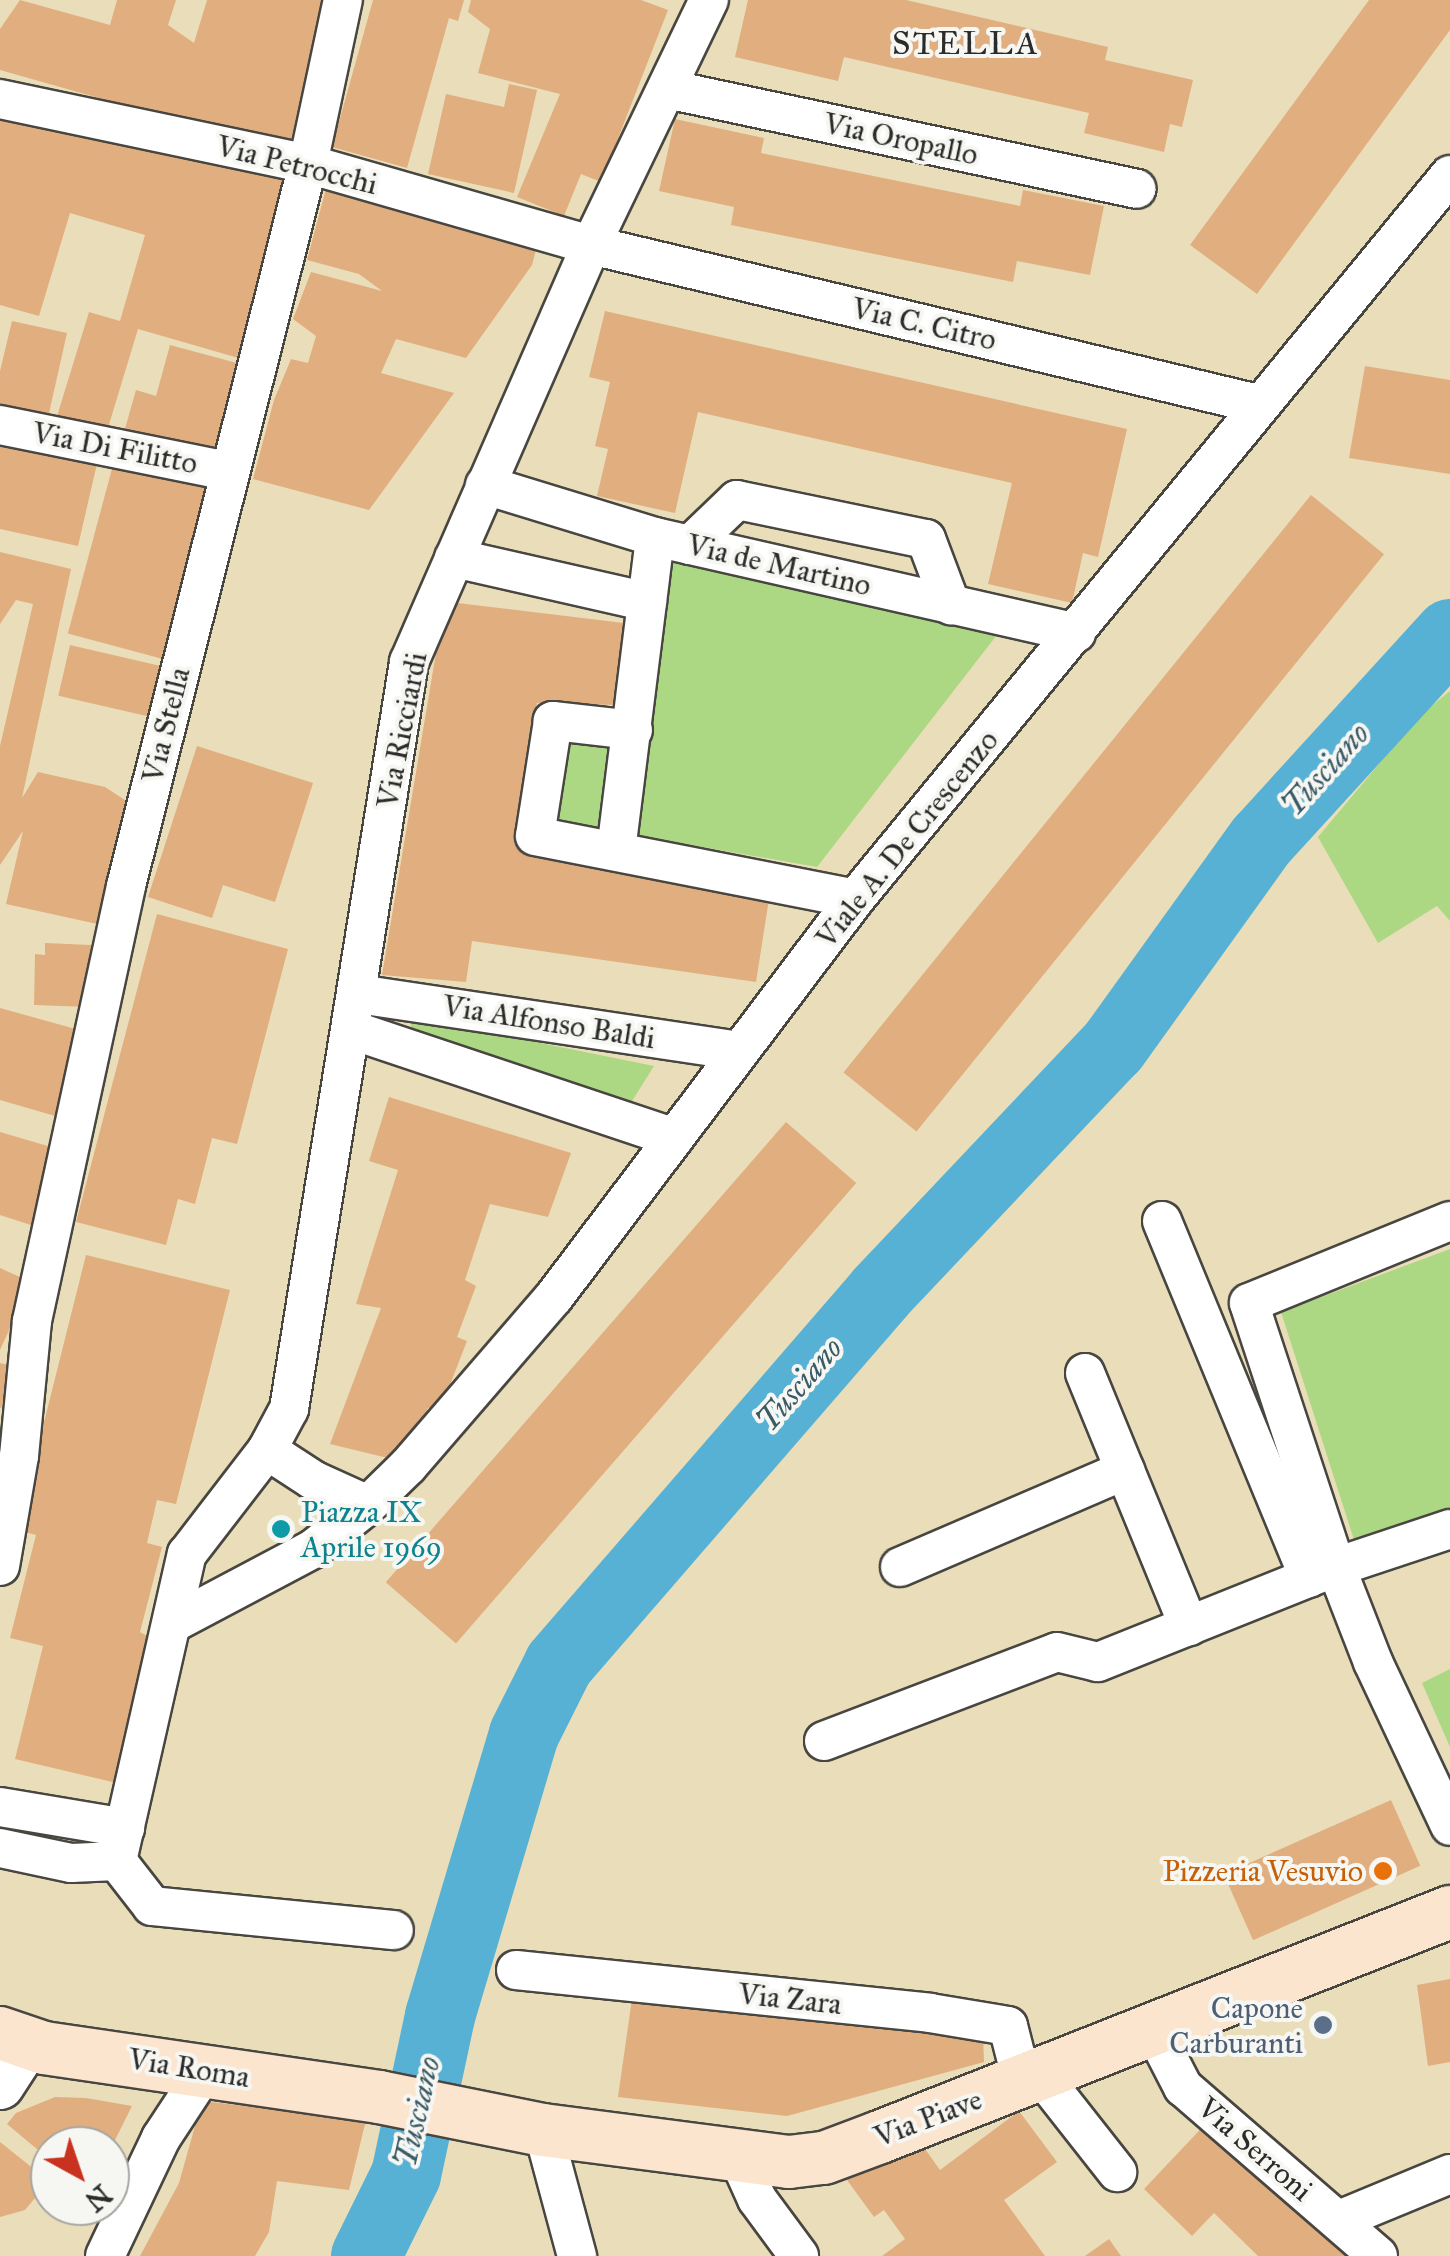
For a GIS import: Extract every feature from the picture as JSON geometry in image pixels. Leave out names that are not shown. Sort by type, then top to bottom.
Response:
[{"type":"main road","name":"Via Piave","points":[[380,2097],[524,2125],[738,2156],[789,2162],[824,2158],[1450,1912]]},
{"type":"main road","name":"Via Roma","points":[[9,2054],[204,2071],[380,2097]]},
{"type":"street","name":"Via Stella","points":[[0,1566],[10,1454],[32,1321],[126,886],[308,164],[343,0]]},
{"type":"street","name":"Via Ricciardi","points":[[121,1845],[175,1622],[187,1554],[267,1450],[289,1409],[409,662],[590,245],[708,0]]},
{"type":"street","name":"Via Oropallo","points":[[667,89],[1136,189]]},
{"type":"street","name":"Via Petrocchi","points":[[0,98],[308,164],[590,245]]},
{"type":"street","name":"Viale A. De Crescenzo","points":[[175,1622],[313,1548],[368,1505],[408,1466],[554,1297],[855,899],[1450,175]]},
{"type":"street","name":"Via C. Citro","points":[[590,245],[1258,404]]},
{"type":"street","name":"Via Di Filitto","points":[[0,426],[229,470]]},
{"type":"street","name":"Via de Martino","points":[[485,485],[673,541],[1076,633]]},
{"type":"street","points":[[616,851],[647,602],[673,541],[737,500],[926,539],[951,605]]},
{"type":"street","points":[[454,558],[647,602]]},
{"type":"street","points":[[633,730],[553,721],[536,836],[855,899]]},
{"type":"street","name":"Via Alfonso Baldi","points":[[355,1012],[740,1051]]},
{"type":"street","name":"Via Alfonso Baldi","points":[[355,1012],[674,1138]]},
{"type":"street","points":[[1162,1221],[1322,1572],[1373,1662],[1450,1826]]},
{"type":"street","points":[[1322,1572],[1249,1304],[1450,1222]]},
{"type":"street","points":[[1085,1374],[1189,1626]]},
{"type":"street","points":[[267,1450],[312,1480],[368,1505]]},
{"type":"street","points":[[900,1567],[1125,1470]]},
{"type":"street","points":[[824,1742],[1057,1652],[1098,1662],[1322,1572],[1450,1529]]},
{"type":"street","points":[[0,1807],[121,1845],[152,1906],[394,1930]]},
{"type":"street","points":[[0,1848],[71,1862],[121,1845]]},
{"type":"street","name":"Via Zara","points":[[516,1970],[930,2013],[1008,2026],[1031,2078]]},
{"type":"street","name":"Via Serroni","points":[[1152,2027],[1183,2086],[1378,2256]]},
{"type":"street","points":[[105,2256],[161,2138],[204,2071]]},
{"type":"street","points":[[1031,2078],[1117,2172]]},
{"type":"street","points":[[524,2125],[577,2256]]},
{"type":"street","points":[[738,2156],[757,2199],[799,2256]]},
{"type":"street","points":[[1339,2220],[1450,2174]]},
{"type":"green space","points":[[641,549],[1000,631],[817,867],[527,816],[544,709],[615,717]]},
{"type":"green space","points":[[1450,691],[1450,921],[1437,906],[1378,943],[1318,837],[1420,715]]},
{"type":"green space","points":[[412,1017],[654,1066],[627,1109],[410,1034]]},
{"type":"green space","points":[[1450,1249],[1450,1508],[1356,1546],[1281,1312]]},
{"type":"green space","points":[[1450,1669],[1450,1747],[1422,1683]]},
{"type":"building","points":[[20,0],[110,25],[117,0],[176,0],[168,25],[194,43],[207,0],[331,0],[314,34],[324,41],[290,152],[0,70],[0,29]]},
{"type":"building","points":[[373,0],[464,0],[458,21],[449,18],[407,168],[332,147]]},
{"type":"building","points":[[471,0],[641,0],[668,10],[601,182],[581,174],[564,216],[517,197],[560,94],[478,73],[490,29],[468,12]]},
{"type":"building","points":[[748,0],[906,0],[1108,47],[1105,60],[1193,80],[1182,127],[1170,124],[1164,152],[1084,133],[1089,113],[844,57],[838,81],[735,57]]},
{"type":"building","points":[[1369,0],[1450,0],[1450,30],[1257,294],[1190,245]]},
{"type":"building","points":[[509,84],[537,90],[514,193],[428,174],[446,94],[504,107]]},
{"type":"building","points":[[0,105],[293,171],[242,359],[138,329],[104,441],[54,426],[89,312],[120,321],[145,235],[70,213],[39,316],[0,305]]},
{"type":"building","points":[[675,119],[764,138],[761,153],[1020,206],[1023,190],[1104,206],[1090,275],[1017,261],[1013,282],[731,225],[734,207],[659,191]]},
{"type":"building","points":[[328,181],[539,238],[532,265],[466,358],[396,339],[381,373],[454,393],[369,510],[253,479],[274,400],[291,359],[308,363],[316,336],[293,319],[311,272],[382,291],[359,274],[307,260]]},
{"type":"building","points":[[605,311],[1127,429],[1098,557],[1083,553],[1072,603],[988,584],[1012,483],[698,412],[675,513],[597,496],[608,449],[595,446],[610,382],[589,377]]},
{"type":"building","points":[[12,321],[67,333],[45,431],[0,421],[0,371]]},
{"type":"building","points":[[170,345],[248,366],[221,463],[123,436],[136,390],[156,396]]},
{"type":"building","points":[[1365,366],[1450,380],[1450,474],[1349,458]]},
{"type":"building","points":[[0,434],[99,455],[78,546],[0,529]]},
{"type":"building","points":[[117,450],[222,478],[173,662],[68,634]]},
{"type":"building","points":[[1311,495],[1384,554],[916,1132],[843,1072]]},
{"type":"building","points":[[0,552],[71,569],[22,798],[38,772],[105,787],[137,808],[111,927],[6,904],[23,831],[0,865],[0,746],[33,604],[16,600],[0,624]]},
{"type":"building","points":[[449,602],[632,624],[618,705],[537,703],[518,848],[769,899],[756,982],[472,941],[466,982],[382,975],[441,623]]},
{"type":"building","points":[[70,645],[170,668],[159,719],[58,696]]},
{"type":"building","points":[[197,746],[313,783],[275,902],[223,885],[212,918],[148,897]]},
{"type":"building","points":[[157,914],[288,949],[237,1144],[212,1138],[195,1204],[178,1199],[166,1245],[76,1222]]},
{"type":"building","points":[[45,943],[91,945],[89,1007],[34,1005],[35,954],[45,955]]},
{"type":"building","points":[[0,1008],[90,1033],[62,1118],[0,1100]]},
{"type":"building","points":[[389,1097],[571,1153],[548,1217],[490,1204],[465,1280],[476,1286],[457,1337],[467,1341],[442,1405],[428,1408],[416,1434],[409,1432],[392,1459],[330,1444],[381,1308],[356,1304],[398,1170],[369,1161]]},
{"type":"building","points":[[786,1122],[856,1183],[456,1643],[386,1582]]},
{"type":"building","points":[[0,1132],[58,1149],[34,1226],[0,1215]]},
{"type":"building","points":[[86,1255],[230,1290],[176,1504],[157,1500],[147,1543],[162,1547],[140,1632],[156,1641],[121,1784],[15,1759],[43,1646],[10,1638],[36,1535],[17,1530]]},
{"type":"building","points":[[0,1268],[31,1282],[0,1350]]},
{"type":"building","points":[[0,1363],[13,1366],[1,1408],[0,1408]]},
{"type":"building","points":[[1391,1800],[1420,1866],[1253,1940],[1224,1874]]},
{"type":"building","points":[[1450,1979],[1450,2062],[1428,2066],[1417,1985]]},
{"type":"building","points":[[632,1999],[983,2036],[984,2062],[787,2116],[618,2097]]},
{"type":"building","points":[[55,2097],[132,2106],[122,2126],[30,2126],[30,2143],[7,2124],[16,2113]]},
{"type":"building","points":[[202,2101],[366,2120],[349,2190],[277,2181],[269,2232],[255,2256],[140,2256],[179,2183]]},
{"type":"building","points":[[1019,2111],[1057,2162],[1004,2200],[1045,2256],[882,2256],[905,2239],[884,2210],[874,2217],[847,2180],[887,2152],[893,2161],[920,2142],[940,2170]]},
{"type":"building","points":[[1212,2117],[1353,2250],[1348,2256],[1258,2256],[1214,2213],[1192,2236],[1144,2189]]},
{"type":"building","points":[[0,2142],[30,2166],[30,2204],[25,2210],[0,2217]]},
{"type":"building","points":[[1109,2239],[1121,2256],[1085,2256]]},
{"type":"waterway","name":"Tusciano","points":[[366,2256],[406,2175],[440,2016],[524,1734],[559,1664],[880,1293],[1113,1047],[1262,840],[1450,634]]},
{"type":"place","name":"Piazza IX Aprile 1969","points":[[281,1529]]},
{"type":"place","name":"Pizzeria Vesuvio","points":[[1383,1871]]},
{"type":"place","name":"Capone Carburanti","points":[[1323,2025]]},
{"type":"district","name":"STELLA","points":[[966,44]]}]
